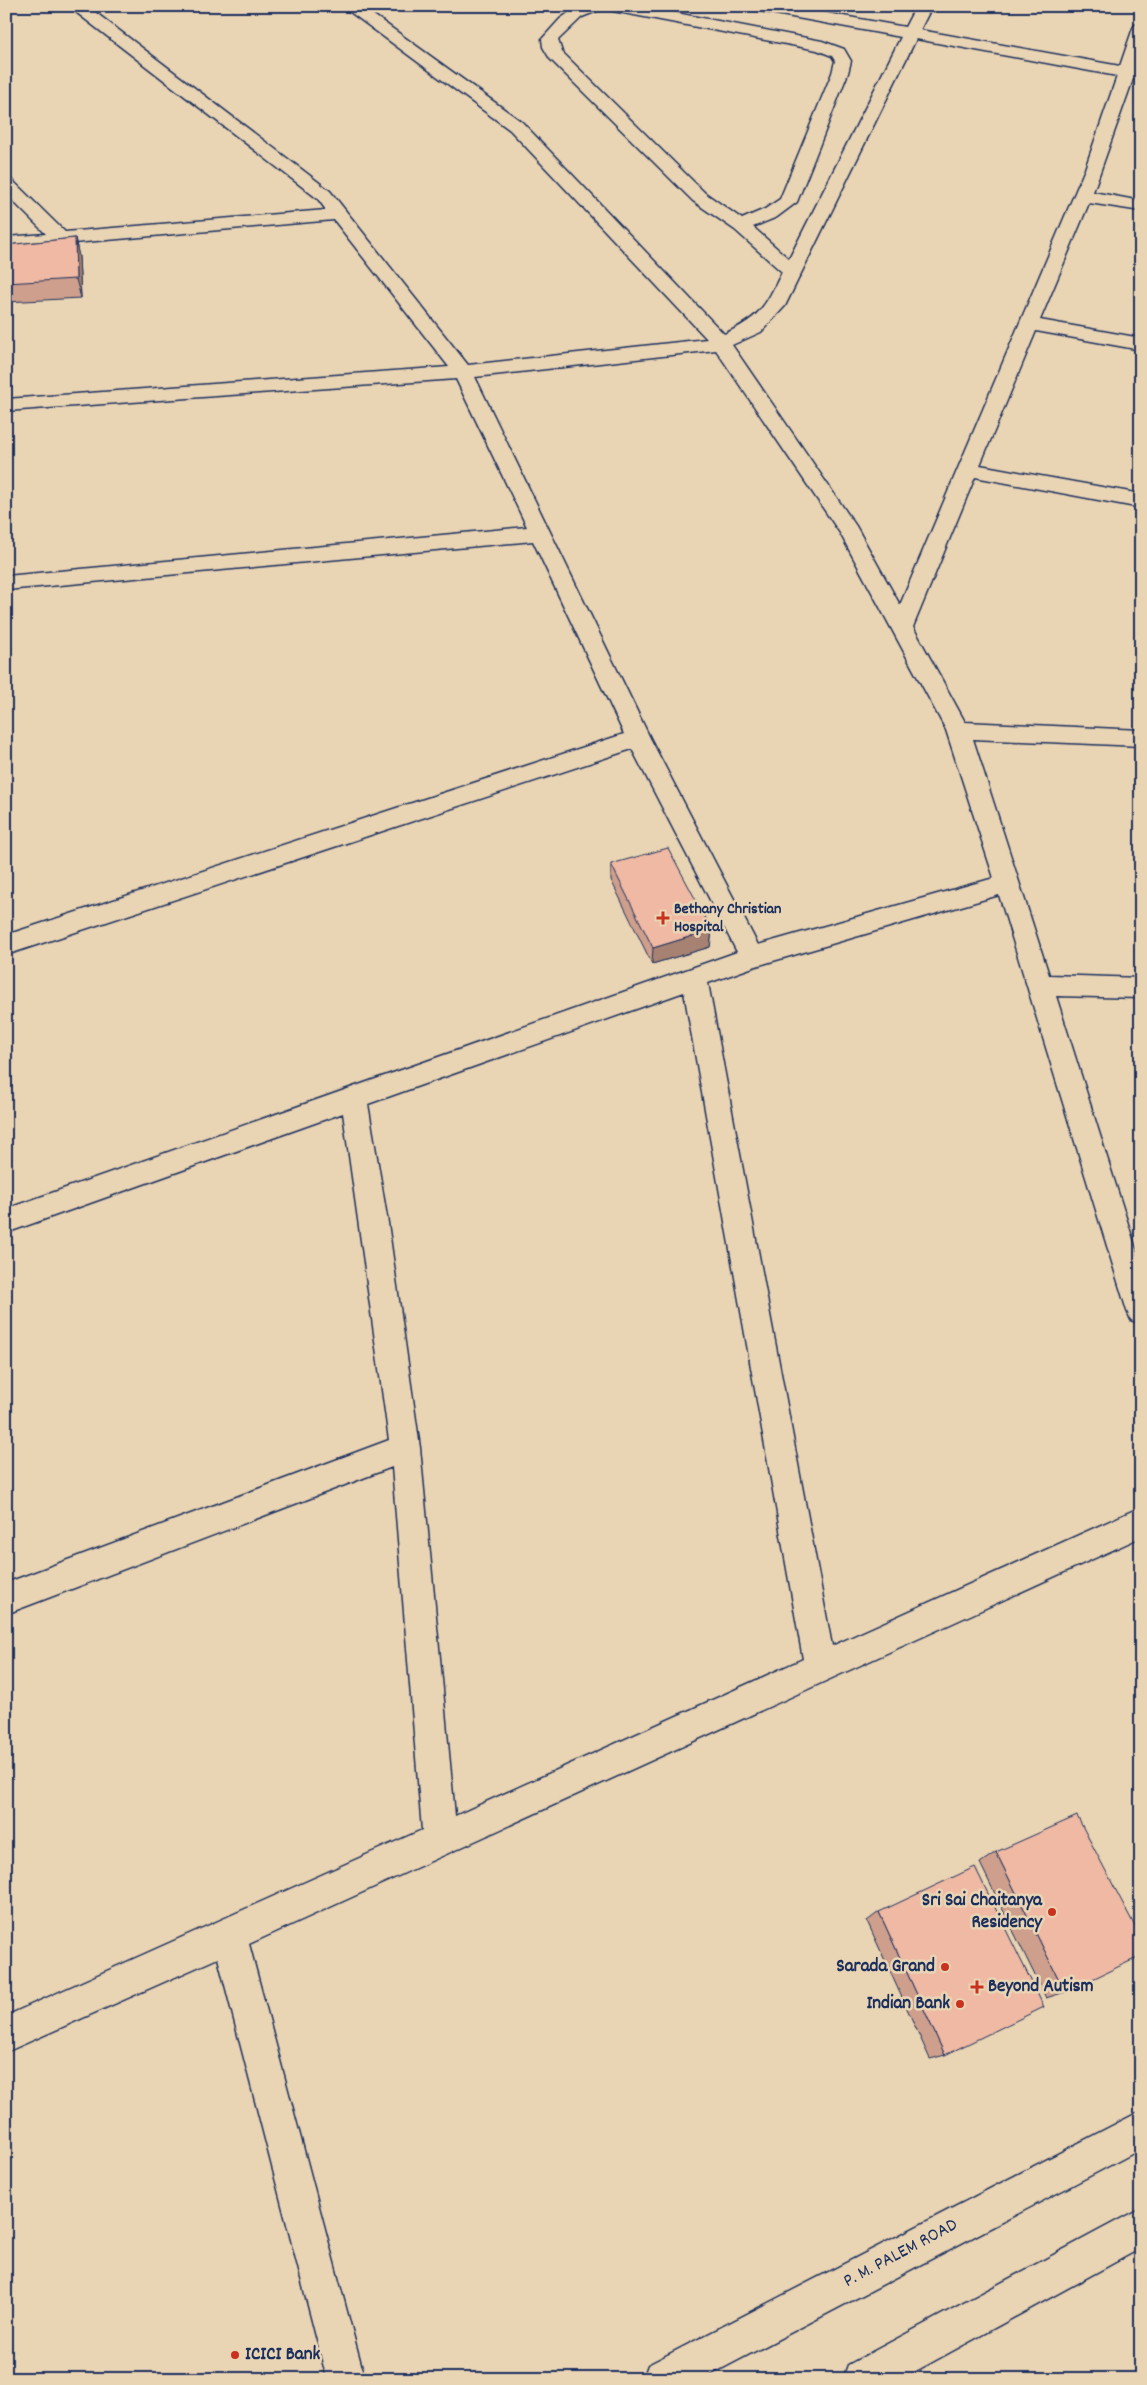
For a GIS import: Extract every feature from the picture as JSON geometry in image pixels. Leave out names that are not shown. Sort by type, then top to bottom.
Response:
[{"type":"street","points":[[76,6],[324,195],[463,372],[638,738],[752,957]]},
{"type":"street","points":[[350,6],[516,126],[721,343],[849,531],[958,730],[1040,985],[1130,1242],[1141,1311]]},
{"type":"street","points":[[596,6],[587,7],[577,13],[550,39],[551,48],[556,55],[699,197],[741,226],[792,271]]},
{"type":"street","points":[[613,6],[822,46],[838,53],[843,61],[840,73],[788,202],[771,213],[741,226]]},
{"type":"street","points":[[758,6],[1133,73]]},
{"type":"street","points":[[6,405],[463,372],[721,343],[754,328],[775,306],[908,34],[924,6]]},
{"type":"street","points":[[902,627],[1133,73],[1141,28]]},
{"type":"street","points":[[6,184],[60,238]]},
{"type":"street","points":[[1082,196],[1141,206]]},
{"type":"street","points":[[6,243],[338,214]]},
{"type":"street","points":[[1029,324],[1141,344]]},
{"type":"street","points":[[968,469],[1141,502]]},
{"type":"street","points":[[6,583],[540,532]]},
{"type":"street","points":[[958,730],[1141,738]]},
{"type":"street","points":[[6,945],[638,738]]},
{"type":"street","points":[[6,1221],[752,957],[1008,883]]},
{"type":"street","points":[[694,977],[820,1667]]},
{"type":"street","points":[[1040,985],[1141,988]]},
{"type":"street","points":[[354,1098],[374,1223],[405,1448],[440,1839]]},
{"type":"street","points":[[6,1598],[405,1448]]},
{"type":"street","points":[[6,2034],[1141,1522]]},
{"type":"street","points":[[229,1935],[346,2379]]},
{"type":"street","name":"P. M. PALEM ROAD","points":[[662,2379],[1141,2129]]},
{"type":"street","points":[[862,2379],[1141,2227]]},
{"type":"building","points":[[75,238],[76,279],[6,283],[6,245]]},
{"type":"building","points":[[668,848],[712,930],[653,948],[611,864]]},
{"type":"building","name":"Sri Sai Chaitanya Residency","points":[[1077,1816],[1141,1938],[1141,1956],[1065,1992],[996,1852]]},
{"type":"building","name":"Sarada Grand","points":[[975,1867],[1044,2007],[945,2055],[879,1912]]},
{"type":"place","name":"Bethany Christian Hospital","points":[[663,918]]},
{"type":"place","name":"Sri Sai Chaitanya Residency","points":[[1052,1912]]},
{"type":"place","name":"Sarada Grand","points":[[945,1967]]},
{"type":"place","name":"Beyond Autism","points":[[977,1987]]},
{"type":"place","name":"Indian Bank","points":[[960,2004]]},
{"type":"place","name":"ICICI Bank","points":[[235,2355]]}]
